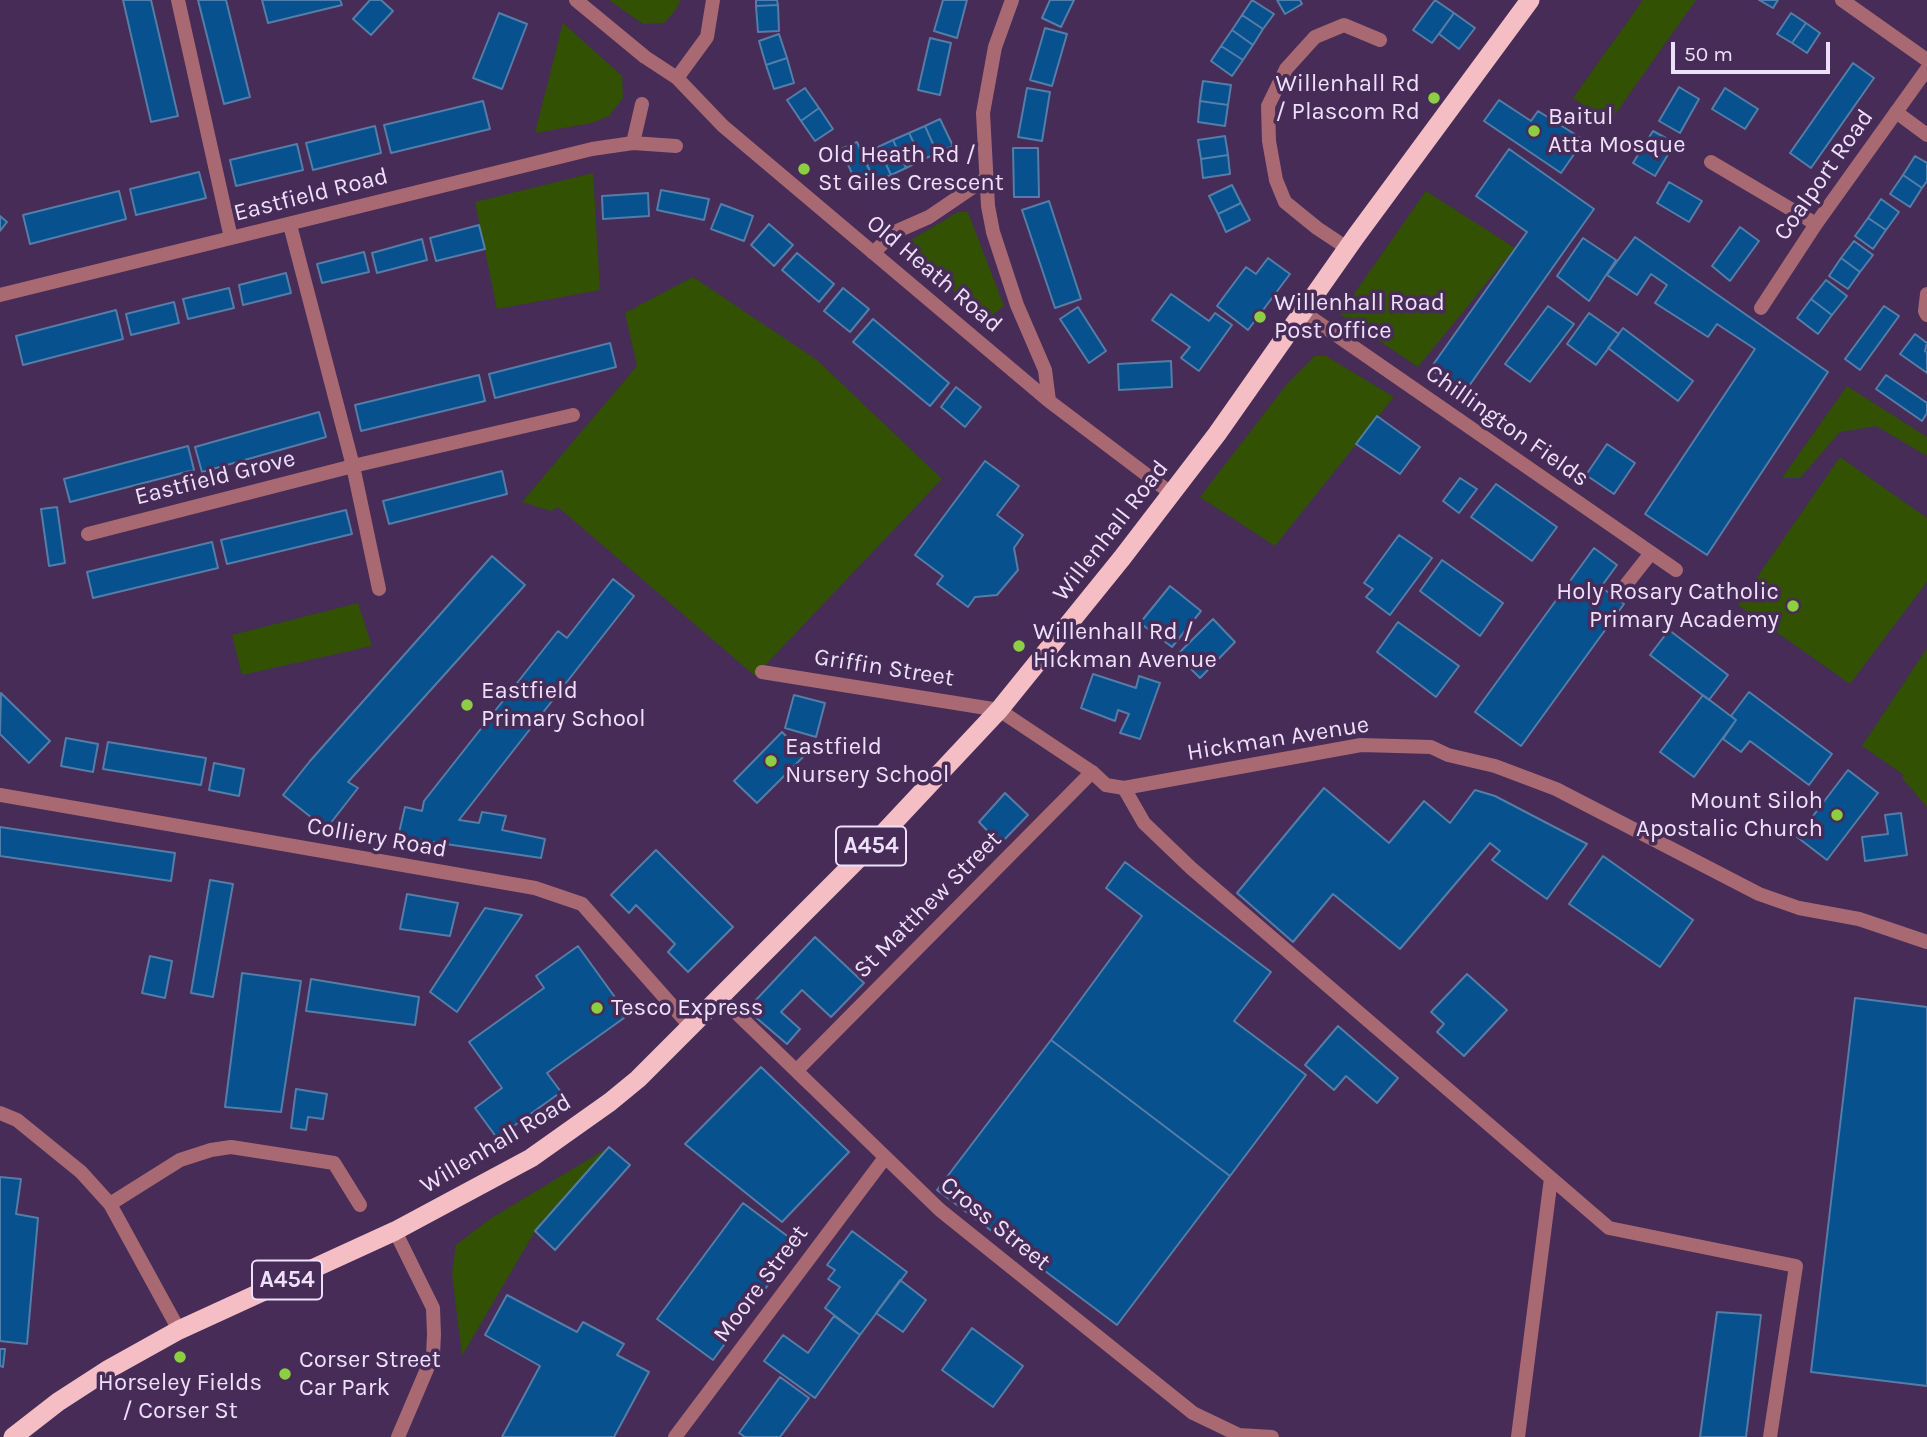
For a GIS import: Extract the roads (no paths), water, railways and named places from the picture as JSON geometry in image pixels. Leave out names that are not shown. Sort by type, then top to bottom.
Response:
[{"type":"highway","name":"Willenhall Road","points":[[395,1231],[520,1164],[562,1137],[638,1079],[878,839],[999,710],[1172,494],[1347,248],[1530,0]]},
{"type":"highway","name":"A454","points":[[22,1434],[58,1402],[109,1368],[179,1330],[395,1231]]},
{"type":"street","points":[[178,0],[231,238]]},
{"type":"street","name":"Old Heath Road","points":[[576,0],[645,57],[677,78],[723,126],[1049,401],[1172,494]]},
{"type":"street","points":[[677,78],[707,37],[713,0]]},
{"type":"street","points":[[1012,0],[1004,17],[988,78],[984,113],[985,179],[993,232],[1017,305],[1045,370],[1049,401]]},
{"type":"street","points":[[1842,0],[1927,60]]},
{"type":"street","points":[[1347,248],[1285,202],[1276,180],[1269,141],[1268,106],[1286,69],[1315,37],[1344,25],[1380,40]]},
{"type":"street","name":"Coalport Road","points":[[1761,308],[1816,224],[1927,69]]},
{"type":"street","points":[[633,143],[642,104]]},
{"type":"street","points":[[1896,111],[1927,135]]},
{"type":"street","name":"Eastfield Road","points":[[0,295],[592,149],[633,143],[676,146]]},
{"type":"street","points":[[1711,162],[1816,224]]},
{"type":"street","points":[[873,253],[895,232],[929,217],[985,179]]},
{"type":"street","points":[[290,225],[353,466],[379,589]]},
{"type":"street","points":[[1927,294],[1927,315]]},
{"type":"street","name":"Chillington Fields","points":[[1303,312],[1676,570]]},
{"type":"street","name":"Eastfield Grove","points":[[88,534],[353,466],[573,415]]},
{"type":"street","points":[[1626,586],[1651,553]]},
{"type":"street","name":"Griffin Street","points":[[762,672],[999,710]]},
{"type":"street","points":[[999,710],[1106,785],[1124,788],[1144,823],[1191,868],[1609,1228],[1796,1266],[1770,1437]]},
{"type":"street","name":"Hickman Avenue","points":[[1124,788],[1361,745],[1431,747],[1448,755],[1494,766],[1556,789],[1759,894],[1799,908],[1859,919],[1927,942]]},
{"type":"street","name":"St Matthew Street","points":[[797,1070],[1091,772]]},
{"type":"street","name":"Colliery Road","points":[[0,795],[535,888],[582,904],[691,1027]]},
{"type":"street","name":"Cross Street","points":[[721,998],[797,1070],[884,1159],[940,1210],[1194,1413],[1240,1435],[1272,1437]]},
{"type":"street","points":[[0,1113],[17,1120],[81,1172],[110,1204],[179,1330]]},
{"type":"street","points":[[110,1204],[180,1160],[231,1147],[334,1163],[360,1205]]},
{"type":"street","name":"Moore Street","points":[[675,1437],[884,1159]]},
{"type":"street","points":[[1518,1437],[1551,1178]]},
{"type":"street","points":[[395,1231],[433,1308],[435,1334],[433,1355],[398,1437]]},
{"type":"place","name":"Willenhall Rd / Plascom Rd","points":[[1434,98]]},
{"type":"place","name":"Baitul Atta Mosque","points":[[1534,131]]},
{"type":"place","name":"Old Heath Rd / St Giles Crescent","points":[[804,169]]},
{"type":"place","name":"Willenhall Road Post Office","points":[[1260,317]]},
{"type":"place","name":"Holy Rosary Catholic Primary Academy","points":[[1793,606]]},
{"type":"place","name":"Willenhall Rd / Hickman Avenue","points":[[1019,646]]},
{"type":"place","name":"Eastfield Primary School","points":[[467,705]]},
{"type":"place","name":"Eastfield Nursery School","points":[[771,761]]},
{"type":"place","name":"Mount Siloh Apostalic Church","points":[[1837,815]]},
{"type":"place","name":"Tesco Express","points":[[597,1008]]},
{"type":"place","name":"Horseley Fields / Corser St","points":[[180,1357]]},
{"type":"place","name":"Corser Street Car Park","points":[[285,1374]]}]
